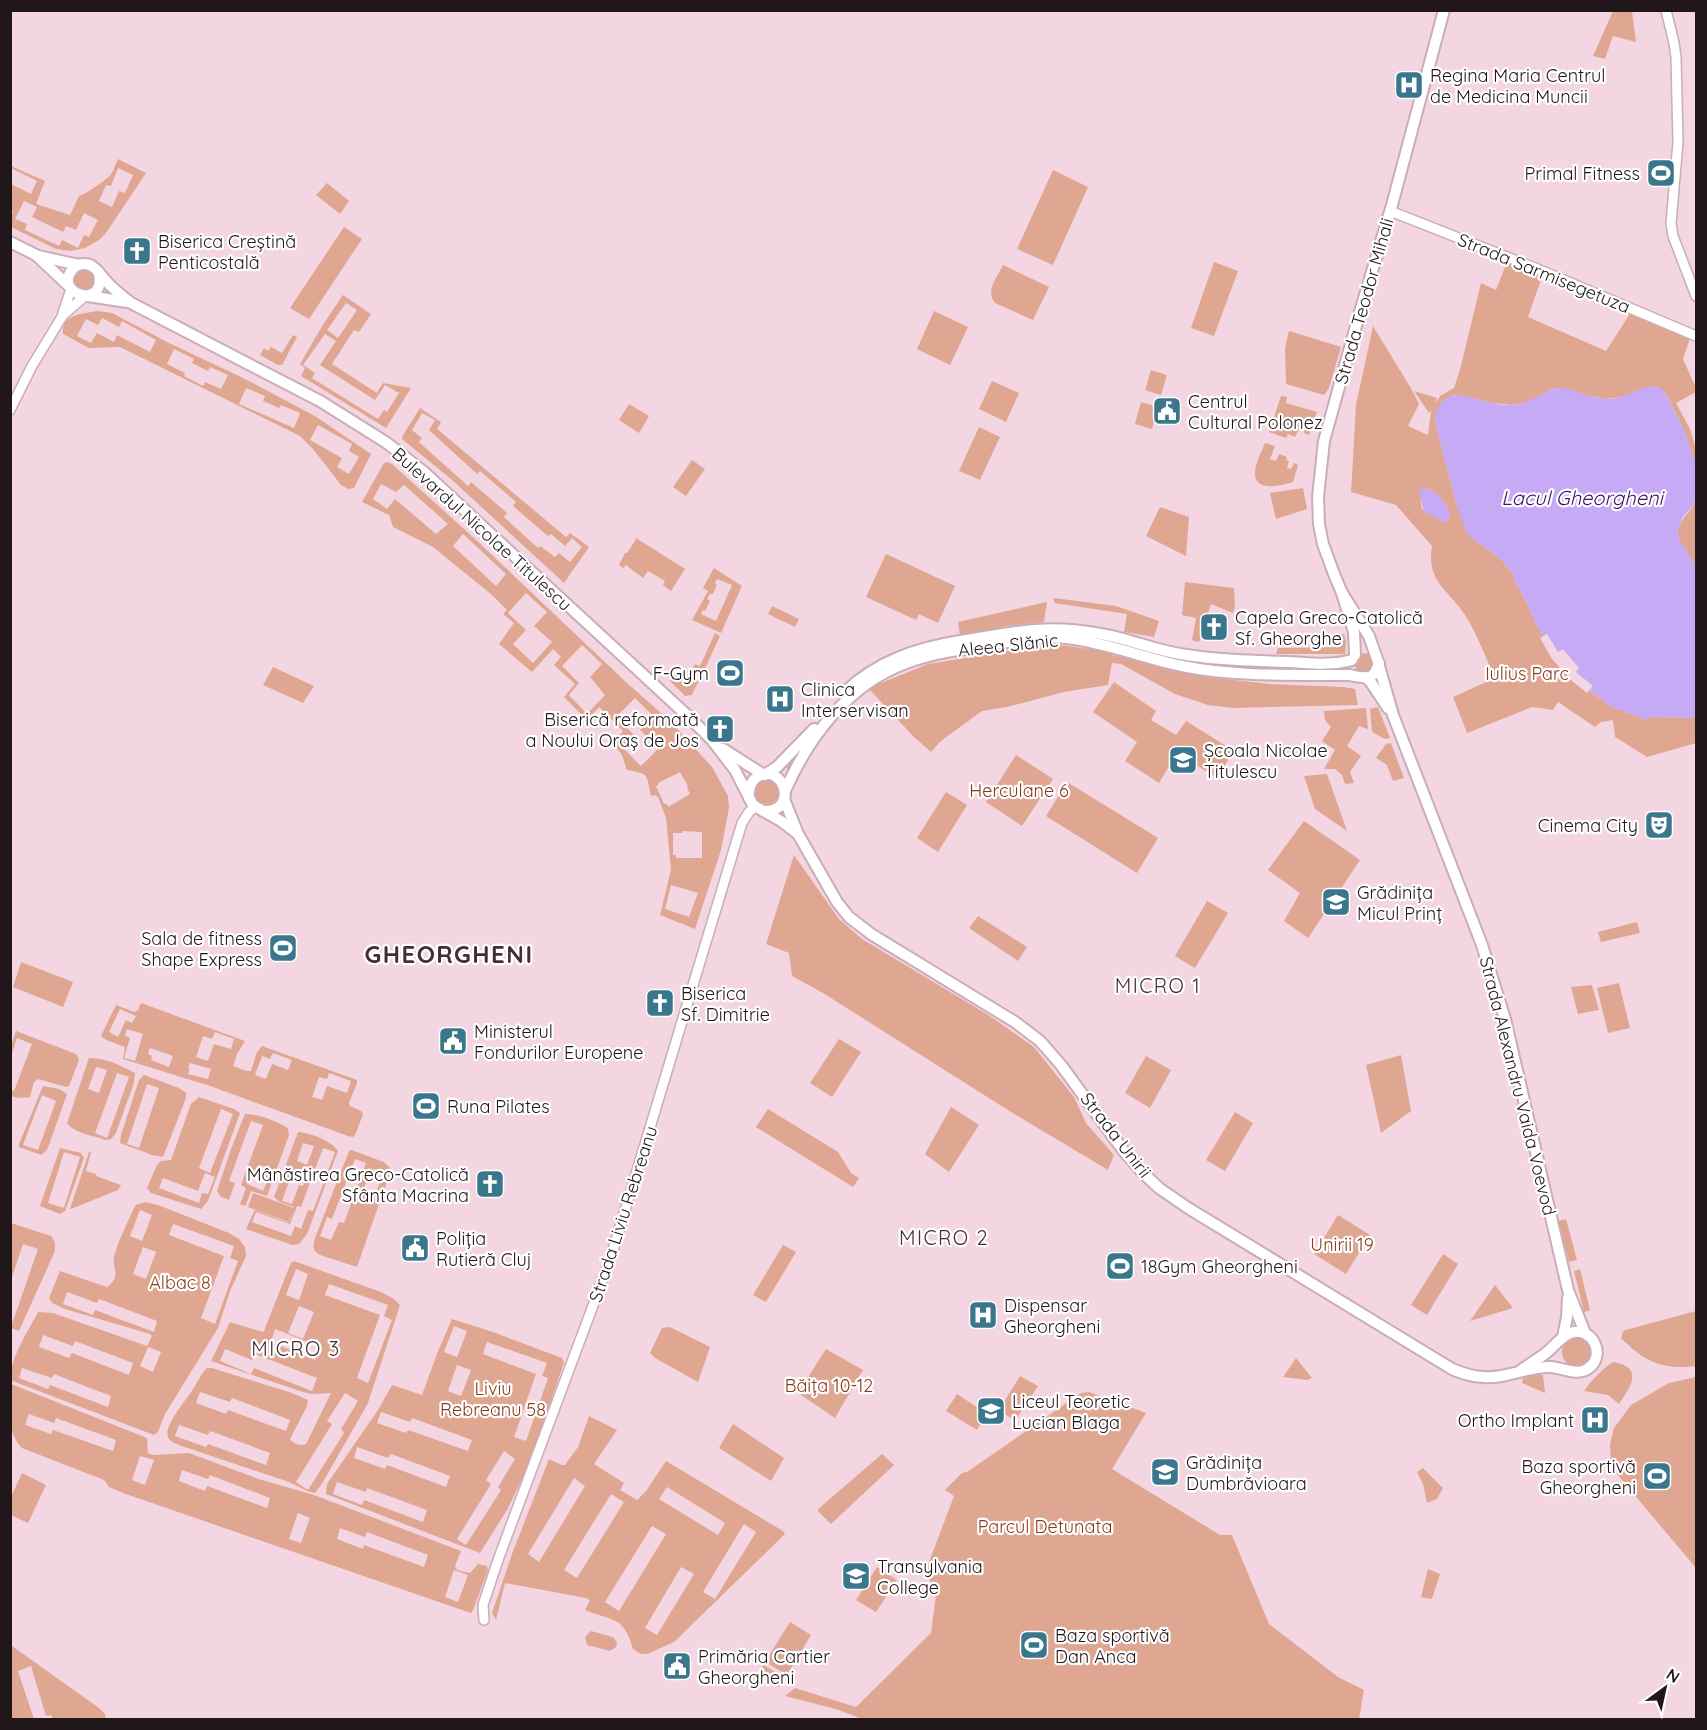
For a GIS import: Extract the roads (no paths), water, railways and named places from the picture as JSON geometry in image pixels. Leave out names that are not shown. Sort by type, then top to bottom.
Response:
[{"type":"main road","name":"Strada Teodor Mihali","points":[[1354,658],[1354,632],[1323,544],[1319,524],[1318,497],[1324,441],[1390,211],[1444,10]]},
{"type":"main road","points":[[10,242],[36,255],[79,265],[90,265],[99,273],[98,289],[86,296],[77,294],[36,255]]},
{"type":"main road","points":[[70,288],[69,273],[79,265]]},
{"type":"main road","name":"Bulevardul Nicolae Titulescu","points":[[99,273],[131,303],[320,401],[374,434],[406,457],[712,740],[742,762],[765,774]]},
{"type":"main road","name":"Bulevardul Nicolae Titulescu","points":[[86,296],[131,303]]},
{"type":"main road","name":"Strada Teodor Mihali","points":[[1342,593],[1365,630],[1377,659]]},
{"type":"main road","name":"Aleea Slănic","points":[[765,774],[800,745],[844,693],[861,678],[892,659],[951,642],[1051,628],[1095,632],[1156,649],[1196,657],[1303,663],[1336,663],[1354,658]]},
{"type":"main road","name":"Aleea Slănic","points":[[785,795],[797,766],[810,744],[835,712],[860,688],[896,667],[949,651],[1019,640],[1068,638],[1200,669],[1278,675],[1363,677]]},
{"type":"main road","points":[[1365,651],[1377,659],[1375,673],[1363,677],[1353,670],[1354,658],[1365,651]]},
{"type":"main road","name":"Strada Alexandru Vaida Voevod","points":[[1377,659],[1393,715],[1476,928],[1499,998],[1569,1292],[1585,1333]]},
{"type":"main road","name":"Strada Alexandru Vaida Voevod","points":[[1363,677],[1371,681],[1393,715]]},
{"type":"main road","name":"Bulevardul Nicolae Titulescu","points":[[712,740],[735,770],[756,805]]},
{"type":"main road","points":[[765,774],[779,778],[785,795],[781,805],[775,810],[756,805],[748,791],[752,781],[765,774]]},
{"type":"main road","name":"Strada Unirii","points":[[785,795],[798,834],[837,902],[849,917],[871,934],[1010,1019],[1040,1041],[1075,1083],[1129,1158],[1141,1172],[1169,1195],[1452,1369],[1481,1377],[1501,1376],[1544,1367],[1576,1372],[1585,1371],[1596,1360],[1596,1344],[1585,1333],[1572,1332],[1520,1371]]},
{"type":"main road","name":"Strada Unirii","points":[[756,805],[798,834]]},
{"type":"main road","name":"Strada Alexandru Vaida Voevod","points":[[1562,1339],[1569,1292]]},
{"type":"main road","points":[[1562,1339],[1557,1348],[1557,1356],[1565,1369]]},
{"type":"street","points":[[1666,10],[1676,57],[1678,132],[1678,158],[1671,223],[1679,252],[1696,296]]},
{"type":"street","name":"Strada Sarmisegetuza","points":[[1390,211],[1542,271],[1696,336]]},
{"type":"street","points":[[10,410],[32,366],[63,315],[70,288]]},
{"type":"street","points":[[63,315],[86,296]]},
{"type":"street","name":"Strada Liviu Rebreanu","points":[[484,1620],[483,1605],[498,1560],[610,1260],[742,823],[756,805]]},
{"type":"water","name":"Lacul Gheorgheni","points":[[1650,386],[1659,387],[1664,391],[1683,428],[1695,461],[1695,500],[1693,506],[1682,518],[1677,533],[1696,566],[1696,718],[1652,717],[1644,719],[1610,706],[1574,679],[1538,628],[1514,576],[1501,559],[1466,532],[1435,422],[1441,403],[1455,395],[1509,405],[1524,402],[1561,388],[1594,397],[1612,399]]},
{"type":"water","points":[[1422,488],[1432,491],[1444,501],[1450,516],[1447,521],[1444,522],[1424,512],[1419,491]]},
{"type":"place","name":"Regina Maria Centrul de Medicina Muncii","points":[[1409,85]]},
{"type":"place","name":"Primal Fitness","points":[[1661,173]]},
{"type":"place","name":"Biserica Creștină Penticostală","points":[[137,251]]},
{"type":"place","name":"Centrul Cultural Polonez","points":[[1167,411]]},
{"type":"place","name":"Capela Greco-Catolică Sf. Gheorghe","points":[[1214,627]]},
{"type":"place","name":"F-Gym","points":[[730,673]]},
{"type":"place","name":"Clinica Interservisan","points":[[780,699]]},
{"type":"place","name":"Biserică reformată a Noului Oraș de Jos","points":[[720,729]]},
{"type":"place","name":"Școala Nicolae Titulescu","points":[[1183,760]]},
{"type":"place","name":"Cinema City","points":[[1659,825]]},
{"type":"place","name":"Grădinița Micul Prinț","points":[[1336,902]]},
{"type":"place","name":"Sala de fitness Shape Express","points":[[283,948]]},
{"type":"place","name":"Biserica Sf. Dimitrie","points":[[660,1003]]},
{"type":"place","name":"Ministerul Fondurilor Europene","points":[[453,1041]]},
{"type":"place","name":"Runa Pilates","points":[[426,1106]]},
{"type":"place","name":"Mânăstirea Greco-Catolică Sfânta Macrina","points":[[490,1184]]},
{"type":"place","name":"Poliția Rutieră Cluj","points":[[415,1248]]},
{"type":"place","name":"18Gym Gheorgheni","points":[[1120,1266]]},
{"type":"place","name":"Dispensar Gheorgheni","points":[[983,1315]]},
{"type":"place","name":"Liceul Teoretic Lucian Blaga","points":[[991,1411]]},
{"type":"place","name":"Ortho Implant","points":[[1595,1420]]},
{"type":"place","name":"Grădinița Dumbrăvioara","points":[[1165,1472]]},
{"type":"place","name":"Baza sportivă Gheorgheni","points":[[1657,1476]]},
{"type":"place","name":"Transylvania College","points":[[856,1576]]},
{"type":"place","name":"Baza sportivă Dan Anca","points":[[1034,1645]]},
{"type":"place","name":"Primăria Cartier Gheorgheni","points":[[677,1666]]},
{"type":"district","name":"GHEORGHENI","points":[[449,954]]},
{"type":"district","name":"MICRO 1","points":[[1158,985]]},
{"type":"district","name":"MICRO 2","points":[[944,1237]]},
{"type":"district","name":"MICRO 3","points":[[296,1348]]},
{"type":"park label","name":"Iulius Parc","points":[[1527,673]]},
{"type":"park label","name":"Herculane 6","points":[[1019,790]]},
{"type":"park label","name":"Unirii 19","points":[[1342,1244]]},
{"type":"park label","name":"Albac 8","points":[[180,1282]]},
{"type":"park label","name":"Băița 10-12","points":[[829,1385]]},
{"type":"park label","name":"Liviu Rebreanu 58","points":[[493,1398]]},
{"type":"park label","name":"Parcul Detunata","points":[[1045,1526]]}]
